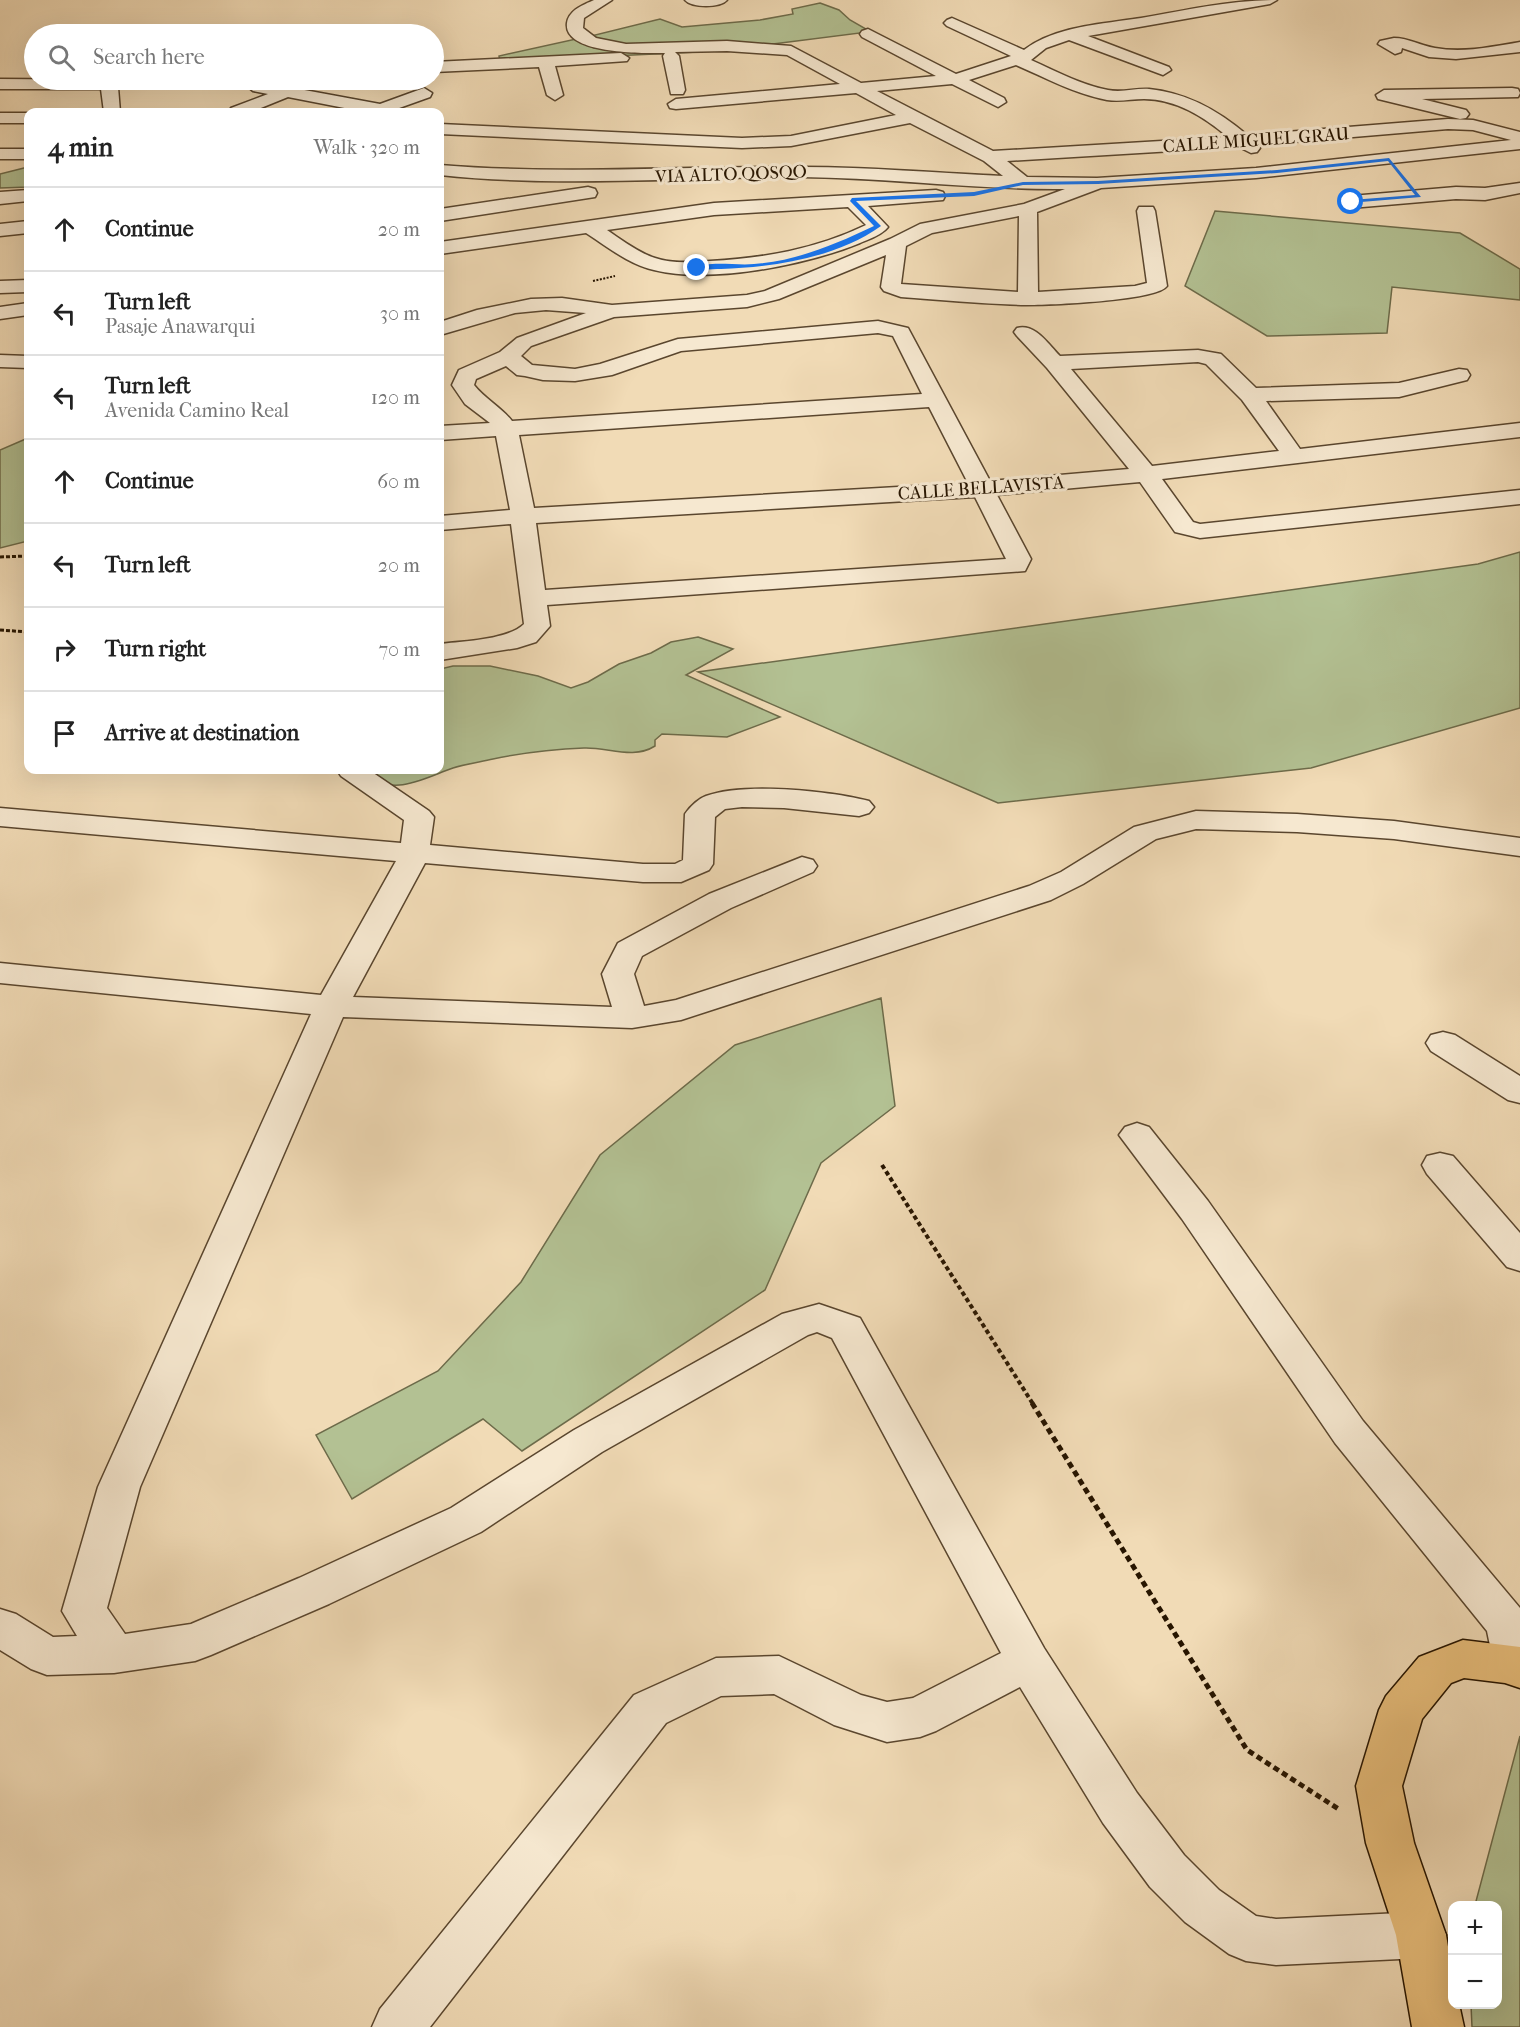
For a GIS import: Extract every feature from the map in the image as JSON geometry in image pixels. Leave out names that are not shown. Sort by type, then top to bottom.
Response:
[{"type":"main road","points":[[1438,2027],[1421,1935],[1390,1843],[1379,1786],[1402,1710],[1435,1670],[1516,1641]]},
{"type":"street","points":[[605,0],[578,14],[573,21],[574,30],[591,42],[626,49],[727,46],[791,51],[990,157],[1023,183]]},
{"type":"street","points":[[692,0],[720,0]]},
{"type":"street","points":[[671,56],[676,97],[956,79],[1021,58],[1040,45],[1069,35],[1270,0]]},
{"type":"street","points":[[952,23],[1021,58],[1103,95],[1146,94],[1193,104],[1208,112],[1277,171]]},
{"type":"street","points":[[868,34],[998,102]]},
{"type":"street","points":[[1069,35],[1163,70]]},
{"type":"street","points":[[1395,49],[1386,44],[1410,43],[1435,53],[1454,54],[1520,47]]},
{"type":"street","points":[[444,66],[671,56],[727,46]]},
{"type":"street","points":[[545,61],[555,95]]},
{"type":"street","points":[[0,84],[24,84]]},
{"type":"street","points":[[112,108],[113,90]]},
{"type":"street","points":[[276,90],[363,108]]},
{"type":"street","points":[[247,108],[293,90]]},
{"type":"street","points":[[385,108],[424,93]]},
{"type":"street","points":[[1512,93],[1384,95],[1520,128]]},
{"type":"street","points":[[444,129],[742,143],[791,141],[914,117]]},
{"type":"street","points":[[0,118],[24,118]]},
{"type":"street","name":"CALLE MIGUEL GRAU","points":[[990,157],[1461,124],[1520,137]]},
{"type":"street","points":[[645,176],[666,140]]},
{"type":"street","points":[[444,247],[714,209],[974,194],[1023,183],[1098,183],[1277,171],[1520,144]]},
{"type":"street","points":[[0,154],[24,154]]},
{"type":"street","points":[[1389,159],[1419,196]]},
{"type":"street","name":"VIA ALTO QOSQO","points":[[444,170],[521,176],[685,176],[757,171],[823,172],[1023,183]]},
{"type":"street","points":[[444,213],[615,189],[685,176]]},
{"type":"street","points":[[444,328],[497,310],[530,304],[562,304],[611,311],[747,301],[772,295],[897,243],[927,228],[1028,209],[1098,183]]},
{"type":"street","points":[[1351,202],[1419,196],[1485,194],[1520,188]]},
{"type":"street","points":[[0,198],[24,196]]},
{"type":"street","points":[[590,227],[633,255],[662,266],[756,266],[796,259],[838,246],[878,226],[852,200]]},
{"type":"street","points":[[1028,209],[1028,299]]},
{"type":"street","points":[[897,243],[891,287],[901,291],[1028,299],[1136,292],[1157,286],[1146,211]]},
{"type":"street","points":[[0,230],[24,227]]},
{"type":"street","points":[[0,287],[24,286]]},
{"type":"street","points":[[0,313],[24,310]]},
{"type":"street","points":[[444,651],[508,642],[527,636],[537,626],[522,516],[506,429],[495,415],[473,399],[463,385],[467,375],[508,357],[524,342],[611,311]]},
{"type":"street","points":[[508,357],[525,369],[543,374],[575,375],[604,370],[678,345],[878,327],[901,332],[1019,559],[1016,566],[534,598]]},
{"type":"street","points":[[1023,332],[1055,363],[1146,474],[1185,527],[1200,531],[1520,497]]},
{"type":"street","points":[[1055,363],[1198,356],[1213,359],[1250,395],[1293,455]]},
{"type":"street","points":[[0,361],[24,362]]},
{"type":"street","points":[[1250,395],[1399,390],[1459,375]]},
{"type":"street","points":[[444,433],[937,400]]},
{"type":"street","name":"CALLE BELLAVISTA","points":[[444,523],[983,489],[1146,474],[1520,430]]},
{"type":"street","points":[[114,1654],[84,1611],[119,1487],[331,1006],[414,855],[419,817],[357,774]]},
{"type":"street","points":[[0,817],[414,855],[643,873],[681,873],[698,864],[700,814],[716,802],[739,798],[859,807]]},
{"type":"street","points":[[0,973],[331,1006],[632,1018],[681,1010],[1040,893],[1072,878],[1145,833],[1167,825],[1196,820],[1394,830],[1520,847]]},
{"type":"street","points":[[632,1018],[618,974],[629,950],[720,902],[802,866]]},
{"type":"street","points":[[1443,1043],[1520,1092]]},
{"type":"street","points":[[1137,1135],[1195,1210],[1349,1432],[1516,1641]]},
{"type":"street","points":[[1440,1165],[1520,1258]]},
{"type":"street","points":[[0,1627],[47,1656],[114,1654],[195,1642],[314,1591],[466,1520],[588,1441],[795,1324],[819,1318],[846,1328],[1028,1661],[1120,1808],[1167,1871],[1202,1906],[1246,1938],[1276,1942],[1421,1935]]},
{"type":"street","points":[[398,2027],[650,1709],[716,1677],[778,1675],[850,1711],[887,1722],[920,1717],[1028,1661]]},
{"type":"path","points":[[0,557],[24,556]]},
{"type":"path","points":[[0,630],[24,632]]},
{"type":"path","points":[[882,1165],[1123,1547],[1247,1749],[1390,1843]]},
{"type":"green space","points":[[820,3],[839,10],[868,32],[765,45],[628,47],[591,36],[660,19],[682,27],[760,20],[793,14],[792,9]]},
{"type":"green space","points":[[576,39],[594,48],[698,52],[500,61],[499,56]]},
{"type":"green space","points":[[24,168],[24,187],[0,188],[0,174]]},
{"type":"green space","points":[[1215,211],[1460,233],[1520,269],[1520,300],[1392,287],[1387,333],[1267,336],[1185,286]]},
{"type":"green space","points":[[24,440],[24,542],[0,548],[0,450]]},
{"type":"green space","points":[[1520,552],[1520,708],[1311,768],[998,803],[698,672],[1478,564]]},
{"type":"green space","points":[[698,637],[733,649],[686,675],[780,717],[727,737],[662,734],[655,740],[655,746],[638,752],[593,748],[561,749],[462,765],[444,771],[444,668],[490,666],[538,676],[571,688],[671,642]]},
{"type":"green space","points":[[369,774],[437,774],[419,781],[396,785],[385,784]]},
{"type":"green space","points":[[881,998],[895,1106],[821,1163],[765,1290],[522,1451],[483,1419],[352,1499],[316,1435],[438,1371],[521,1282],[600,1155],[735,1045]]},
{"type":"green space","points":[[1520,1736],[1520,2027],[1472,2027],[1471,2009],[1502,2009],[1502,1901],[1476,1901]]},
{"type":"route","points":[[697,268],[756,266],[796,259],[838,246],[878,226],[852,200],[974,194],[1023,183],[1098,183],[1277,171],[1389,159],[1419,196],[1351,202]]}]
